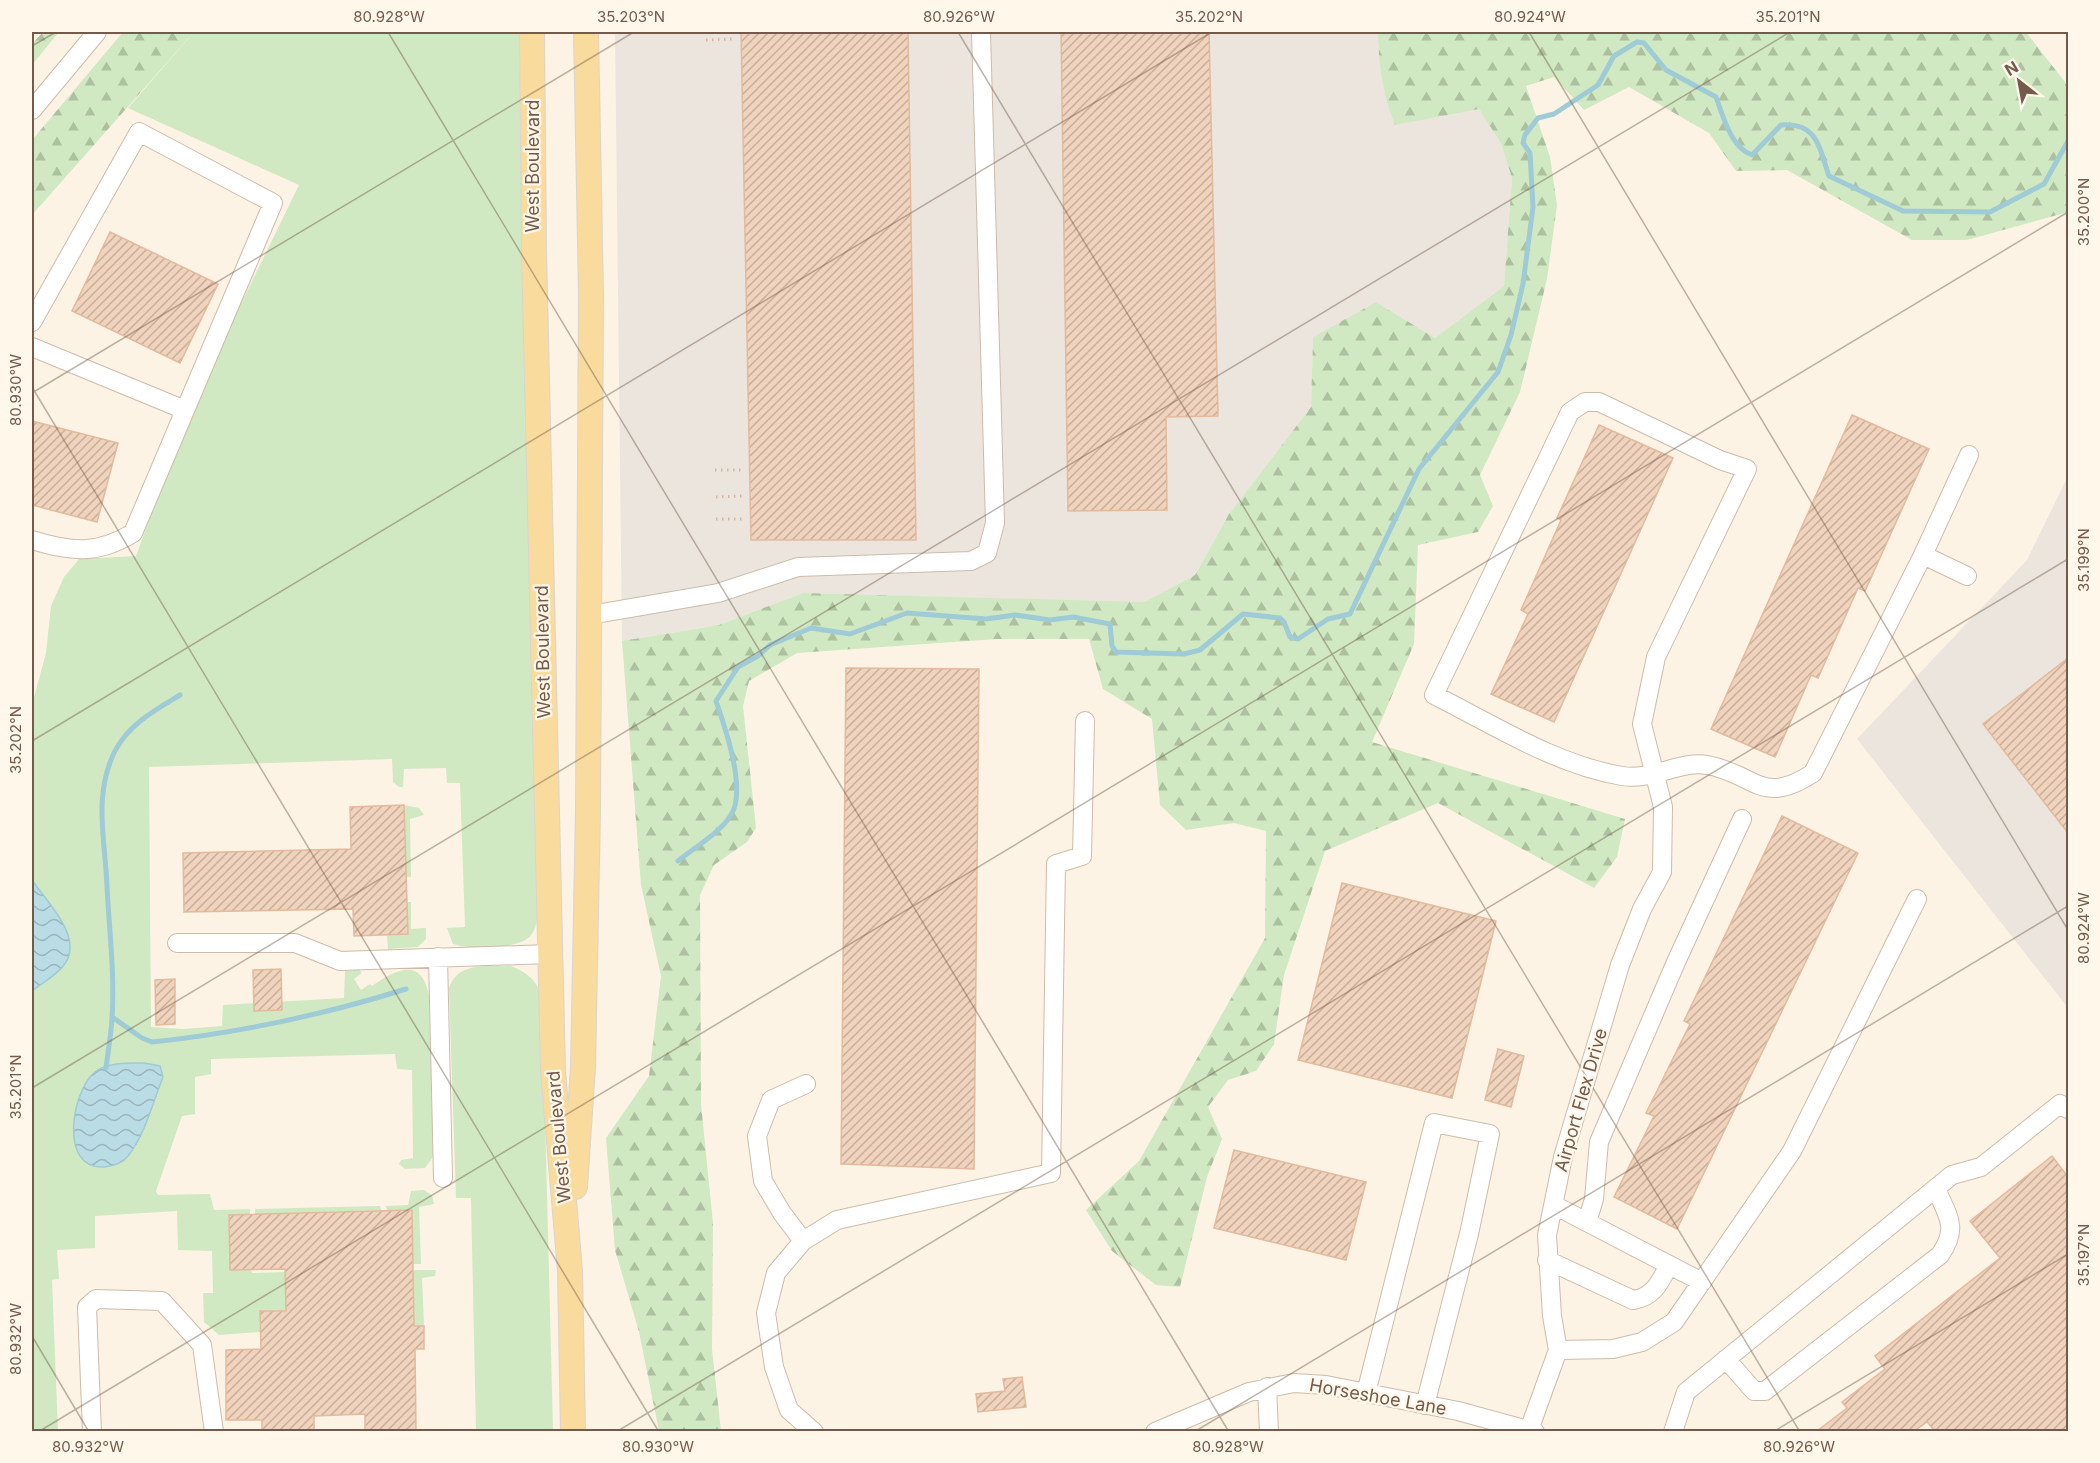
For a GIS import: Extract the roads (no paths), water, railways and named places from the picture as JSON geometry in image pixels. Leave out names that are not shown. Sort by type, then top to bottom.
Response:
[{"type":"main road","name":"West Boulevard","points":[[532,32],[534,275],[553,1071],[570,1271],[573,1431]]},
{"type":"main road","name":"West Boulevard","points":[[570,1271],[583,1067],[590,615],[591,295],[586,32]]},
{"type":"street","points":[[32,110],[97,32]]},
{"type":"street","points":[[590,615],[718,593],[798,567],[971,561],[987,553],[995,523],[981,32]]},
{"type":"street","points":[[32,322],[139,132],[273,202],[133,533],[114,544],[90,550],[58,548],[32,540]]},
{"type":"street","points":[[32,347],[185,410]]},
{"type":"street","name":"Airport Flex Drive","points":[[1532,1431],[1558,1350],[1552,1316],[1547,1235],[1563,1157],[1620,966],[1642,909],[1662,872],[1663,807],[1642,724],[1656,657],[1747,469],[1720,460],[1599,402],[1585,402],[1570,412],[1434,695],[1575,764],[1624,777],[1655,776]]},
{"type":"street","points":[[1655,776],[1679,767],[1706,764],[1770,789],[1791,787],[1813,773],[1923,555],[1969,455]]},
{"type":"street","points":[[1923,555],[1966,576]]},
{"type":"street","points":[[814,1431],[789,1410],[774,1367],[766,1313],[776,1273],[803,1241],[837,1220],[1051,1173],[1056,864],[1082,856],[1085,721]]},
{"type":"street","points":[[1587,1222],[1594,1199],[1599,1142],[1676,962],[1742,819]]},
{"type":"street","points":[[1558,1350],[1613,1349],[1642,1342],[1674,1322],[1792,1151],[1917,899]]},
{"type":"street","points":[[177,943],[295,943],[340,961],[550,954]]},
{"type":"street","points":[[438,957],[443,1178]]},
{"type":"street","points":[[803,1241],[782,1213],[763,1181],[757,1136],[771,1100],[806,1084]]},
{"type":"street","points":[[1673,1431],[1686,1392],[1726,1359],[1952,1175],[1981,1167],[2060,1104],[2068,1109]]},
{"type":"street","points":[[1366,1393],[1434,1123],[1490,1134],[1469,1234],[1425,1405]]},
{"type":"street","points":[[1726,1359],[1754,1391],[1765,1391],[1940,1255],[1950,1240],[1951,1224],[1936,1188]]},
{"type":"street","points":[[1554,1205],[1702,1282]]},
{"type":"street","points":[[1547,1260],[1633,1300],[1644,1298],[1656,1288],[1669,1265]]},
{"type":"street","points":[[92,1431],[87,1307],[96,1299],[162,1301],[194,1335],[202,1345],[214,1431]]},
{"type":"street","name":"Horseshoe Lane","points":[[1155,1431],[1180,1426],[1222,1401],[1268,1387],[1294,1383],[1326,1384],[1532,1431]]},
{"type":"street","points":[[1268,1387],[1269,1431]]},
{"type":"water","points":[[32,880],[61,920],[70,943],[69,954],[61,969],[32,991]]},
{"type":"water","points":[[144,1063],[160,1066],[163,1077],[134,1148],[120,1163],[104,1167],[89,1165],[80,1156],[75,1143],[74,1127],[80,1095],[87,1081],[95,1072],[106,1066]]},
{"type":"waterway","points":[[678,861],[720,828],[731,815],[735,804],[737,790],[733,758],[716,701],[738,667],[758,656],[770,645],[811,628],[850,634],[907,613],[986,619],[1015,615],[1050,620],[1073,617],[1110,624],[1112,646],[1116,652],[1184,654],[1200,650],[1243,614],[1280,618],[1290,637],[1298,639],[1328,619],[1350,614],[1419,469],[1498,372],[1511,335],[1523,284],[1533,207],[1530,153],[1523,143],[1525,135],[1538,118],[1554,114],[1598,85],[1614,56],[1637,42],[1644,43],[1666,70],[1716,97],[1733,139],[1745,151],[1752,155],[1781,125],[1803,128],[1815,139],[1829,176],[1903,211],[1990,212],[2044,184],[2068,141]]},
{"type":"waterway","points":[[106,1068],[112,1024],[113,985],[102,817],[104,784],[108,768],[121,741],[135,725],[180,695]]},
{"type":"waterway","points":[[112,1017],[142,1038],[152,1042],[216,1034],[280,1022],[406,989]]}]
